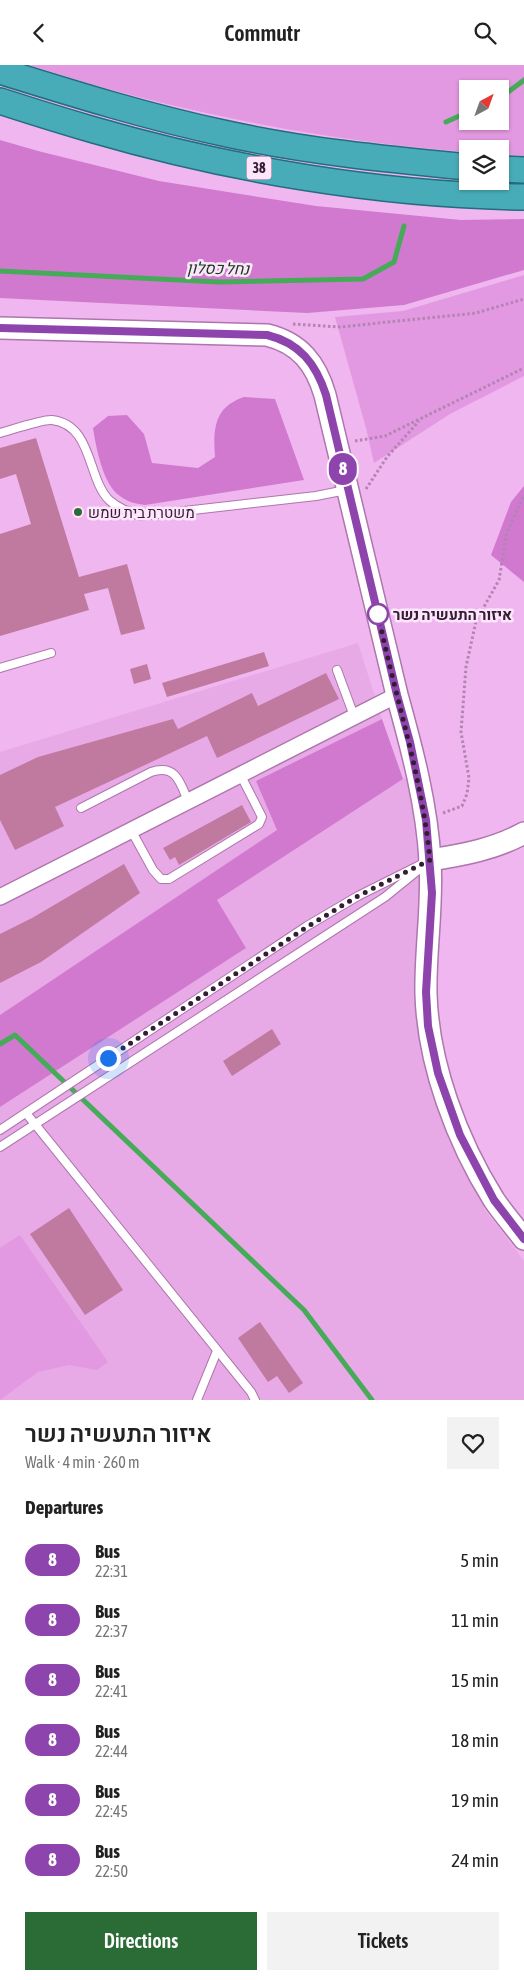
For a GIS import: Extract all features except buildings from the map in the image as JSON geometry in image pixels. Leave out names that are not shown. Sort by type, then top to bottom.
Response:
[{"type":"highway","name":"38","points":[[0,71],[103,103],[223,133],[348,155],[459,166]]},
{"type":"highway","name":"38","points":[[0,101],[95,131],[217,161],[344,184],[474,197],[524,197]]},
{"type":"highway","points":[[509,169],[524,170]]},
{"type":"main road","points":[[0,328],[256,334],[278,338],[296,347],[304,353],[317,371],[326,395],[397,695],[410,742],[426,820],[432,893],[426,992],[428,1026],[438,1073],[460,1135],[494,1200],[524,1239]]},
{"type":"main road","points":[[430,860],[477,852],[496,846],[524,833]]},
{"type":"street","points":[[0,897],[397,695]]},
{"type":"lane","points":[[0,433],[51,420],[66,425],[81,437],[101,488],[109,500],[124,510],[140,516],[316,496],[351,499]]},
{"type":"lane","points":[[0,668],[51,653]]},
{"type":"lane","points":[[337,670],[354,716]]},
{"type":"lane","points":[[81,808],[160,769],[171,772],[178,779],[188,801]]},
{"type":"lane","points":[[131,830],[153,870],[161,879],[169,879],[258,824],[262,817],[240,774]]},
{"type":"lane","points":[[0,1129],[307,927],[358,896],[430,860]]},
{"type":"lane","points":[[0,1147],[386,897],[430,860]]},
{"type":"lane","points":[[26,1113],[218,1351],[255,1400]]},
{"type":"lane","points":[[197,1400],[218,1351]]},
{"type":"path","points":[[337,444],[385,436],[524,368]]},
{"type":"path","points":[[351,499],[420,419]]},
{"type":"path","points":[[426,820],[462,806],[467,794],[468,778],[461,732],[466,667],[476,621],[499,580],[507,533],[524,495]]},
{"type":"shaded area","points":[[29,65],[524,65],[524,156],[509,155],[509,140],[459,140],[459,151],[411,147],[356,140],[245,121],[136,96]]},
{"type":"shaded area","points":[[0,140],[159,181],[316,206],[461,220],[524,219],[524,270],[404,305],[307,313],[0,298]]},
{"type":"shaded area","points":[[524,275],[524,376],[450,414],[374,463],[335,317],[403,311]]},
{"type":"shaded area","points":[[244,397],[275,399],[304,480],[145,505],[123,498],[114,491],[101,465],[93,428],[108,416],[127,415],[144,434],[152,463],[198,468],[215,457],[215,428],[221,413],[234,401]]},
{"type":"shaded area","points":[[524,486],[524,582],[491,555],[511,502]]},
{"type":"shaded area","points":[[358,643],[382,719],[256,781],[278,830],[0,1015],[0,752]]},
{"type":"shaded area","points":[[382,719],[403,779],[217,900],[246,948],[0,1107],[0,1015],[277,830],[256,781]]},
{"type":"shaded area","points":[[408,776],[420,874],[419,1025],[430,1076],[483,1207],[524,1261],[524,1400],[0,1400],[0,1107],[246,948],[217,900]]},
{"type":"shaded area","points":[[20,1235],[108,1362],[97,1370],[69,1365],[38,1372],[0,1400],[0,1248]]},
{"type":"waterway","name":"נחל כסלון","points":[[509,91],[524,80]]},
{"type":"waterway","name":"נחל כסלון","points":[[446,122],[459,116]]},
{"type":"waterway","name":"נחל כסלון","points":[[0,271],[219,282],[363,279],[394,262],[404,226]]},
{"type":"waterway","points":[[0,1044],[15,1035],[304,1310],[372,1400]]},
{"type":"bus line","name":"8","points":[[0,328],[267,335],[288,342],[296,347],[304,353],[317,371],[326,395],[397,695],[410,742],[426,820],[432,893],[426,992],[428,1026],[438,1073],[460,1135],[494,1200],[524,1239]]},
{"type":"place","name":"משטרת בית שמש","points":[[78,512]]},
{"type":"place","name":"איזור התעשיה נשר","points":[[378,614]]},
{"type":"route","points":[[108,1058],[307,927],[358,896],[430,860],[420,787],[378,614]]}]
